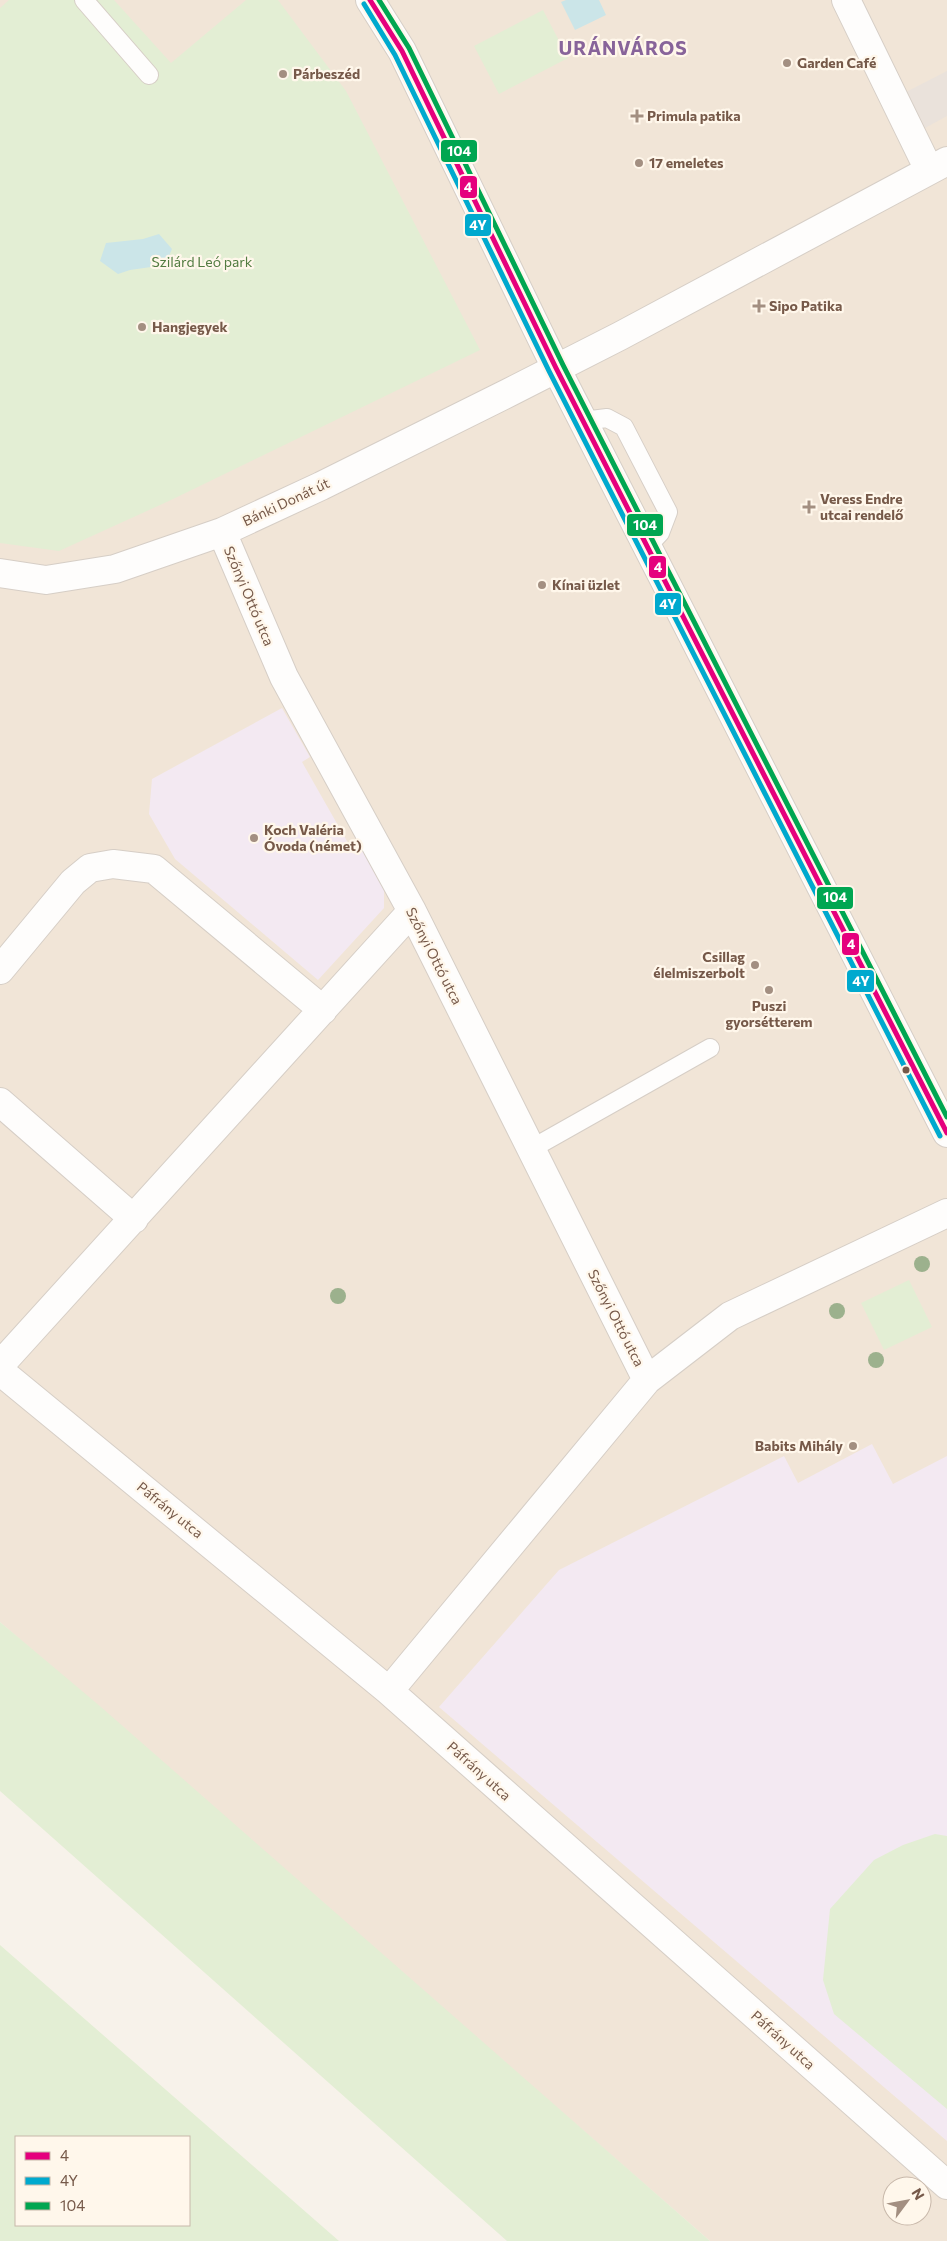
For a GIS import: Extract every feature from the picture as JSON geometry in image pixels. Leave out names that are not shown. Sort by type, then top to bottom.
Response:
[{"type":"street","points":[[370,0],[402,51],[556,368],[947,1133]]},
{"type":"street","points":[[846,0],[938,166]]},
{"type":"street","name":"Bánki Donát út","points":[[0,573],[46,580],[115,569],[222,532],[371,462],[556,368],[938,166]]},
{"type":"street","name":"Szőnyi Ottó utca","points":[[222,532],[284,677],[412,911],[647,1380]]},
{"type":"street","points":[[0,970],[73,882],[90,868],[113,864],[154,869],[322,1010]]},
{"type":"street","points":[[0,1365],[412,911]]},
{"type":"street","points":[[0,1102],[134,1219]]},
{"type":"street","points":[[389,1691],[647,1380],[730,1316],[947,1213]]},
{"type":"street","name":"Páfrány utca","points":[[0,1371],[389,1691],[947,2185]]},
{"type":"lane","points":[[84,0],[149,75]]},
{"type":"lane","points":[[531,1149],[710,1048]]},
{"type":"shaded area","points":[[0,0],[947,0],[947,2241],[710,2241],[0,1622]]},
{"type":"shaded area","points":[[947,71],[947,116],[925,128],[906,92]]},
{"type":"shaded area","name":"Koch Valéria Óvoda (német)","points":[[282,708],[310,757],[302,762],[352,850],[360,846],[384,890],[384,908],[318,980],[175,859],[149,814],[152,779]]},
{"type":"shaded area","points":[[872,1444],[893,1484],[947,1456],[947,2141],[439,1707],[559,1570],[784,1456],[798,1483]]},
{"type":"green space","name":"Szilárd Leó park","points":[[9,0],[114,0],[171,63],[246,0],[278,0],[346,91],[480,350],[171,500],[59,551],[0,543],[0,8]]},
{"type":"green space","points":[[543,10],[568,58],[499,94],[474,46]]},
{"type":"green space","points":[[909,1280],[932,1327],[884,1350],[861,1303]]},
{"type":"green space","points":[[0,1622],[101,1707],[710,2241],[507,2241],[0,1791]]},
{"type":"green space","points":[[935,1834],[947,1836],[947,2109],[834,2014],[823,1980],[830,1909],[874,1860],[903,1845]]},
{"type":"green space","points":[[0,1945],[339,2241],[0,2241]]},
{"type":"water","points":[[566,0],[599,0],[606,15],[575,30],[561,2]]},
{"type":"water","points":[[159,234],[172,249],[165,265],[130,270],[118,274],[100,261],[106,243],[143,239]]},
{"type":"transit line","name":"4","points":[[370,0],[402,51],[556,368],[947,1133]]},
{"type":"transit line","name":"104","points":[[379,0],[409,48],[563,365],[947,1117]]},
{"type":"transit line","name":"4Y","points":[[364,4],[395,55],[549,371],[940,1136]]},
{"type":"place","name":"Garden Café","points":[[787,63]]},
{"type":"place","name":"Párbeszéd","points":[[283,74]]},
{"type":"place","name":"Primula patika","points":[[637,116]]},
{"type":"place","name":"17 emeletes","points":[[639,163]]},
{"type":"place","name":"Sipo Patika","points":[[759,306]]},
{"type":"place","name":"Hangjegyek","points":[[142,327]]},
{"type":"place","name":"Veress Endre utcai rendelő","points":[[809,507]]},
{"type":"place","name":"Kínai üzlet","points":[[542,585]]},
{"type":"place","name":"Koch Valéria Óvoda (német)","points":[[254,838]]},
{"type":"place","name":"Csillag élelmiszerbolt","points":[[755,965]]},
{"type":"place","name":"Puszi gyorsétterem","points":[[769,990]]},
{"type":"place","name":"Babits Mihály","points":[[853,1446]]},
{"type":"district","name":"URÁNVÁROS","points":[[623,48]]}]
